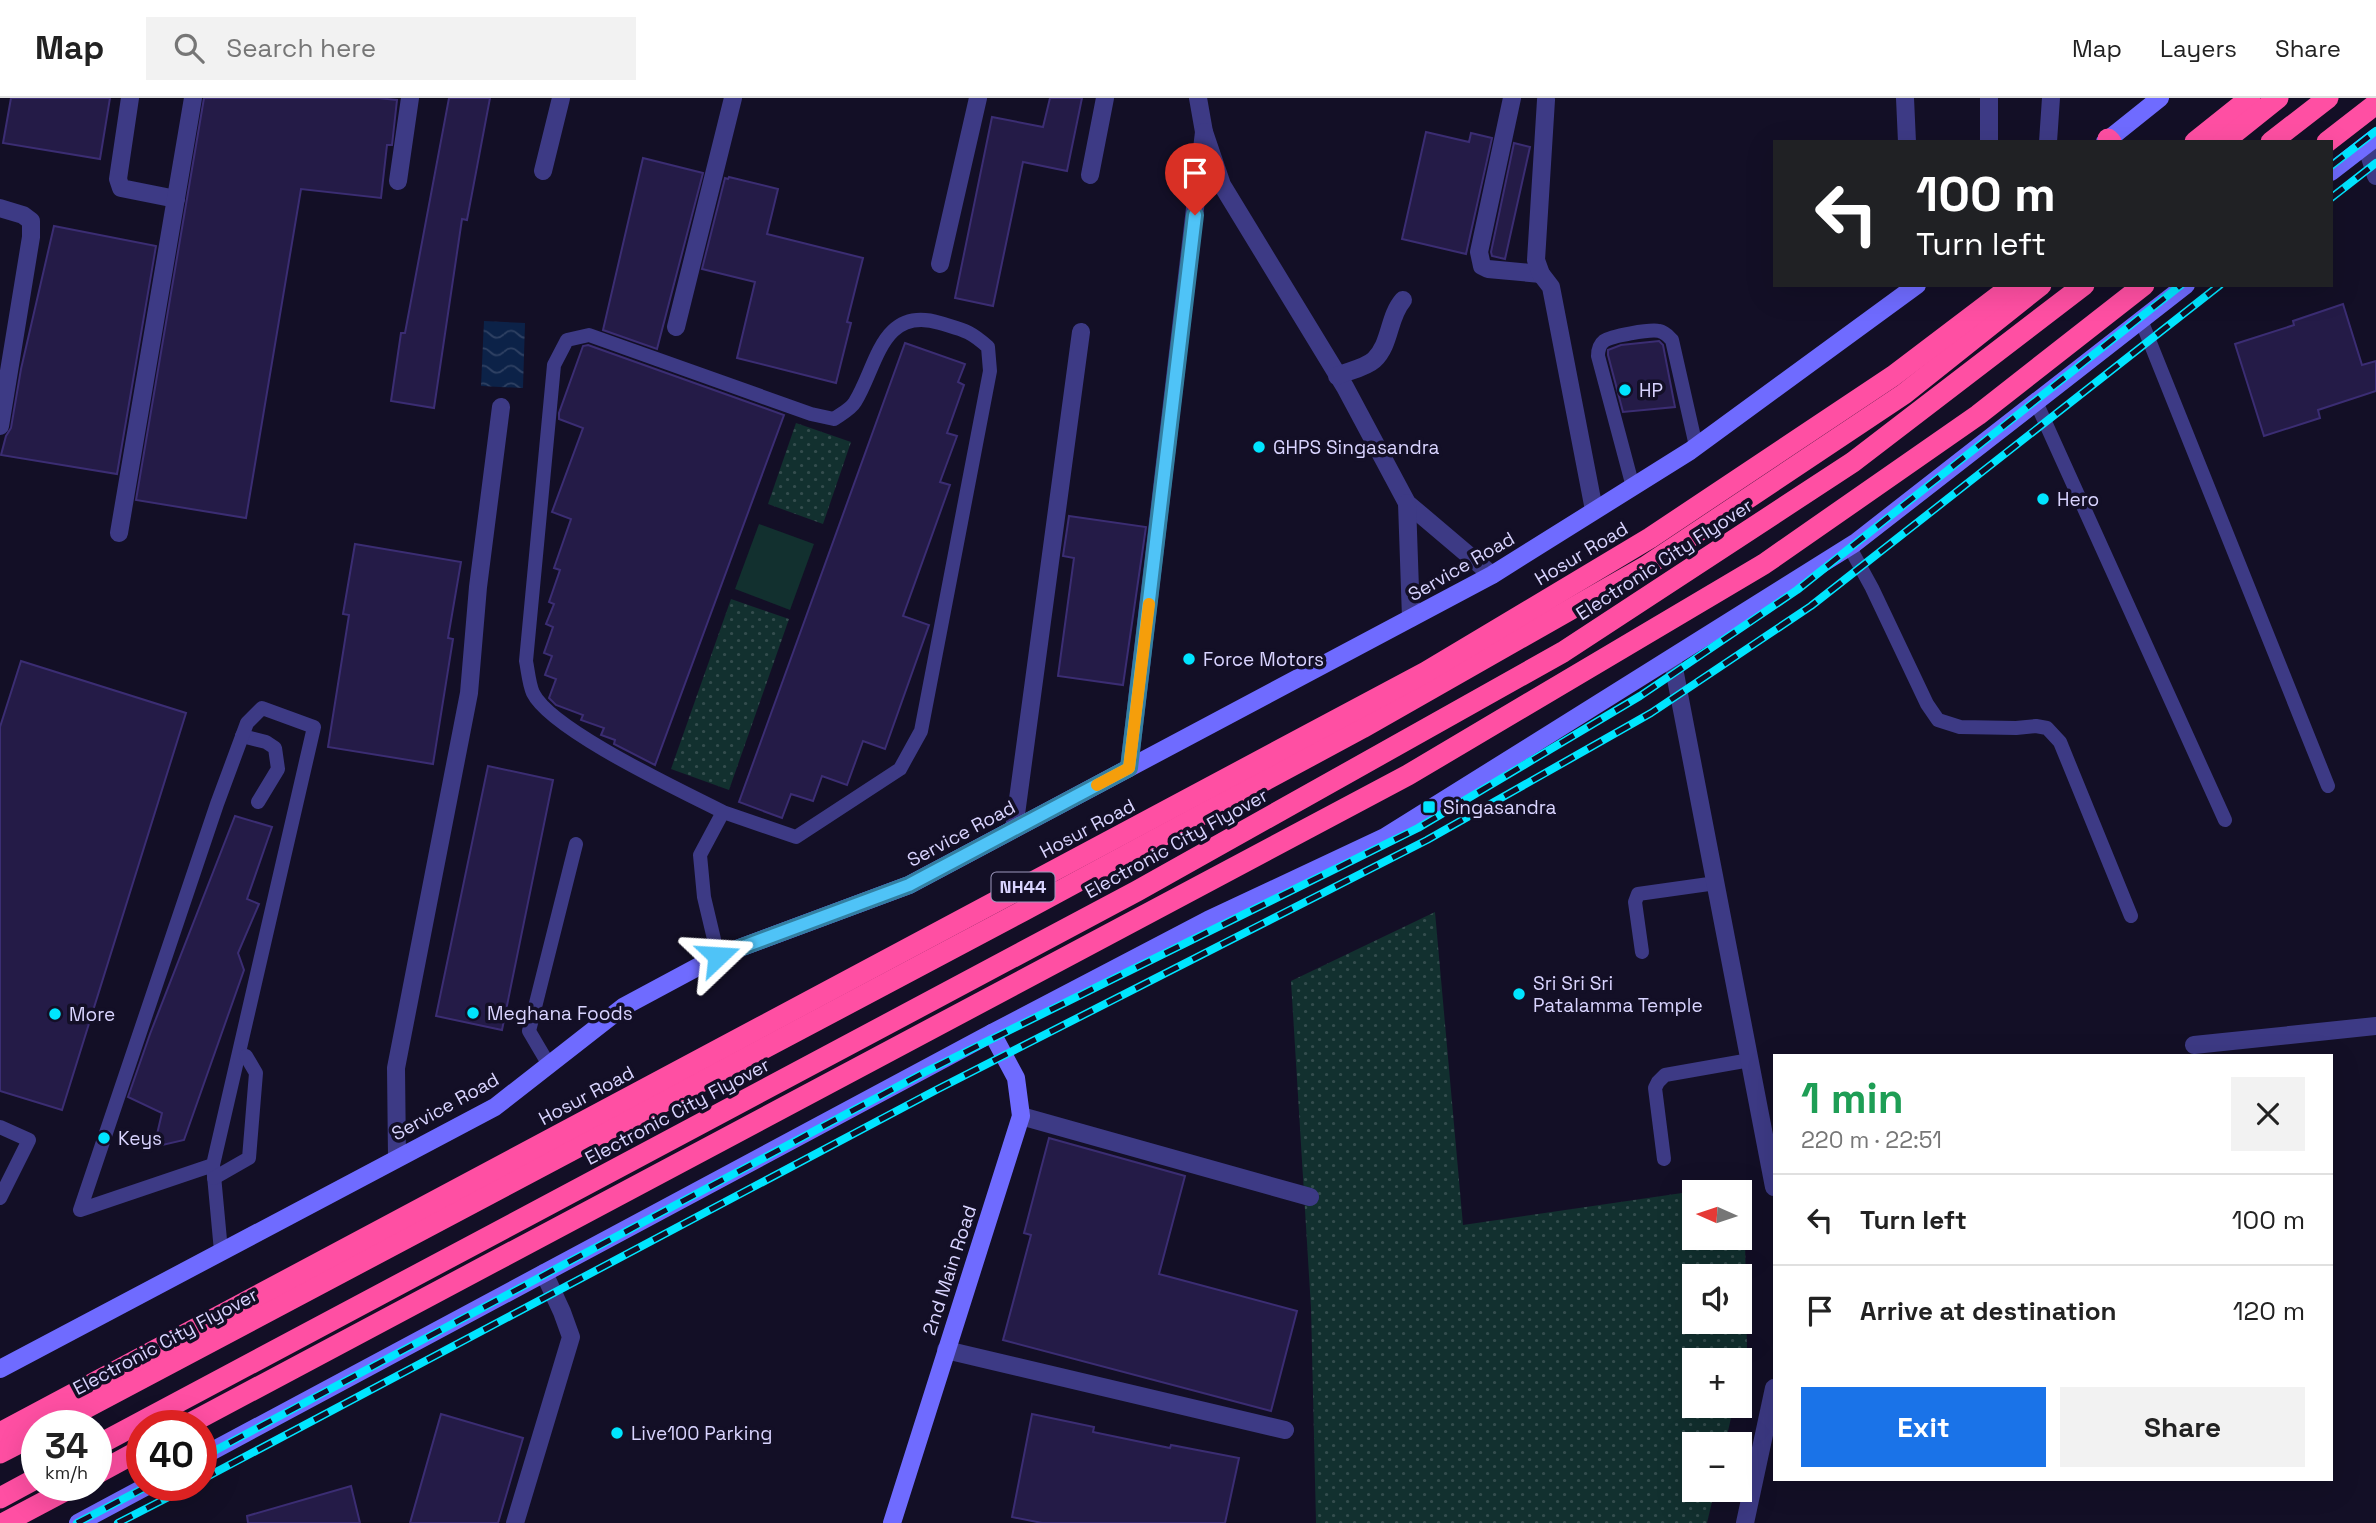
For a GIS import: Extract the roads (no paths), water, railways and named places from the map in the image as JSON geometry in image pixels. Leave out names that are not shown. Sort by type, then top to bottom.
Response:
[{"type":"highway","points":[[2198,140],[2250,98]]},
{"type":"highway","points":[[2226,140],[2278,98]]},
{"type":"highway","points":[[2274,140],[2328,98]]},
{"type":"highway","points":[[2330,140],[2376,104]]},
{"type":"highway","name":"Hosur Road","points":[[0,1433],[1426,673],[1650,538],[1893,376],[2010,287]]},
{"type":"highway","name":"Electronic City Flyover","points":[[81,1410],[1314,754],[1645,567],[1904,394],[2038,287]]},
{"type":"highway","name":"Electronic City Flyover","points":[[112,1437],[1125,898],[1563,652],[1853,462],[2081,287]]},
{"type":"highway","points":[[215,1410],[1408,775],[1506,719],[1764,564],[1978,415],[2141,287]]},
{"type":"highway","points":[[0,1454],[21,1443]]},
{"type":"highway","points":[[0,1498],[21,1487]]},
{"type":"highway","points":[[4,1523],[46,1501]]},
{"type":"street","points":[[130,98],[118,179],[121,188],[176,199]]},
{"type":"street","points":[[119,533],[193,98]]},
{"type":"street","points":[[398,181],[410,98]]},
{"type":"street","points":[[543,171],[561,98]]},
{"type":"street","points":[[676,327],[733,98]]},
{"type":"street","points":[[940,264],[978,98]]},
{"type":"street","points":[[1090,175],[1105,98]]},
{"type":"street","points":[[1198,98],[1204,132],[1222,185],[1337,376],[1407,503],[1492,575]]},
{"type":"street","points":[[1512,98],[1479,252],[1480,261],[1482,266],[1488,269],[1541,274]]},
{"type":"street","points":[[1905,98],[1907,140]]},
{"type":"street","points":[[1989,98],[1989,140]]},
{"type":"street","points":[[2048,140],[2051,98]]},
{"type":"street","points":[[2109,140],[2160,98]]},
{"type":"street","points":[[1546,100],[1536,260],[1541,274],[1551,287],[1594,510]]},
{"type":"street","points":[[1129,768],[1204,132]]},
{"type":"street","points":[[2333,170],[2371,141],[2376,176]]},
{"type":"street","points":[[0,208],[23,215],[31,221],[31,237],[0,426]]},
{"type":"street","name":"Service Road","points":[[0,1369],[495,1107],[623,1007],[718,956],[909,885],[1492,575],[1696,446],[1914,287]]},
{"type":"street","points":[[217,1448],[992,1033],[1208,920],[1385,837],[1849,546],[2183,287]]},
{"type":"street","points":[[1337,376],[1372,362],[1383,350],[1395,309],[1403,300]]},
{"type":"street","points":[[1014,830],[1081,332]]},
{"type":"street","points":[[397,1157],[396,1068],[469,693],[478,587],[501,407]]},
{"type":"street","points":[[1407,503],[1411,618]]},
{"type":"street","points":[[1672,658],[1773,1182]]},
{"type":"street","points":[[2194,1045],[2376,1026]]},
{"type":"street","name":"2nd Main Road","points":[[892,1523],[1021,1116],[1016,1078],[992,1033]]},
{"type":"street","points":[[1021,1116],[1310,1197]]},
{"type":"street","points":[[515,1523],[571,1337],[544,1273]]},
{"type":"street","points":[[946,1350],[1285,1430]]},
{"type":"street","points":[[1745,1523],[1773,1393]]},
{"type":"street","points":[[78,1523],[126,1497]]},
{"type":"lane","points":[[925,318],[971,332],[988,347],[990,371],[921,731],[900,769],[796,837],[723,812],[604,749],[553,716],[534,693],[526,661],[554,365],[568,340],[589,335],[811,414],[834,419],[854,404],[883,341],[904,323],[925,318]]},
{"type":"lane","points":[[2141,320],[2328,786]]},
{"type":"lane","points":[[1633,487],[1598,356],[1598,348],[1602,342],[1609,338],[1651,331],[1666,334],[1672,340],[1696,446]]},
{"type":"lane","points":[[2036,402],[2225,820]]},
{"type":"lane","points":[[1849,546],[1927,704],[1938,720],[1960,727],[2047,728],[2060,743],[2131,916]]},
{"type":"lane","points":[[220,1251],[213,1172],[314,727],[262,708],[247,723],[212,817],[80,1210],[213,1172],[249,1158],[256,1073],[246,1056]]},
{"type":"lane","points":[[242,736],[266,742],[275,748],[278,769],[258,802]]},
{"type":"lane","points":[[718,956],[704,897],[700,855],[723,812]]},
{"type":"lane","points":[[549,1065],[529,1031],[576,844]]},
{"type":"lane","points":[[1642,952],[1635,902],[1638,894],[1716,883]]},
{"type":"lane","points":[[1664,1159],[1655,1088],[1658,1082],[1665,1075],[1750,1060]]},
{"type":"lane","points":[[0,1127],[29,1140],[0,1198]]},
{"type":"water","points":[[484,321],[525,323],[523,388],[481,386]]},
{"type":"railway","points":[[2333,164],[2376,131]]},
{"type":"railway","points":[[2333,196],[2376,163]]},
{"type":"railway","points":[[217,1449],[925,1072],[1418,828],[1640,696],[1797,590],[2178,287]]},
{"type":"railway","points":[[217,1472],[938,1089],[1427,840],[1651,713],[1811,606],[2217,287]]},
{"type":"railway","points":[[77,1523],[126,1497]]},
{"type":"railway","points":[[118,1523],[161,1501]]},
{"type":"place","name":"HP","points":[[1625,390]]},
{"type":"place","name":"GHPS Singasandra","points":[[1259,447]]},
{"type":"place","name":"Hero","points":[[2043,499]]},
{"type":"place","name":"Force Motors","points":[[1189,659]]},
{"type":"place","name":"Singasandra","points":[[1429,807]]},
{"type":"place","name":"Sri Sri Sri Patalamma Temple","points":[[1519,994]]},
{"type":"place","name":"Meghana Foods","points":[[473,1013]]},
{"type":"place","name":"More","points":[[55,1014]]},
{"type":"place","name":"Keys","points":[[104,1138]]},
{"type":"place","name":"Live100 Parking","points":[[617,1433]]}]
